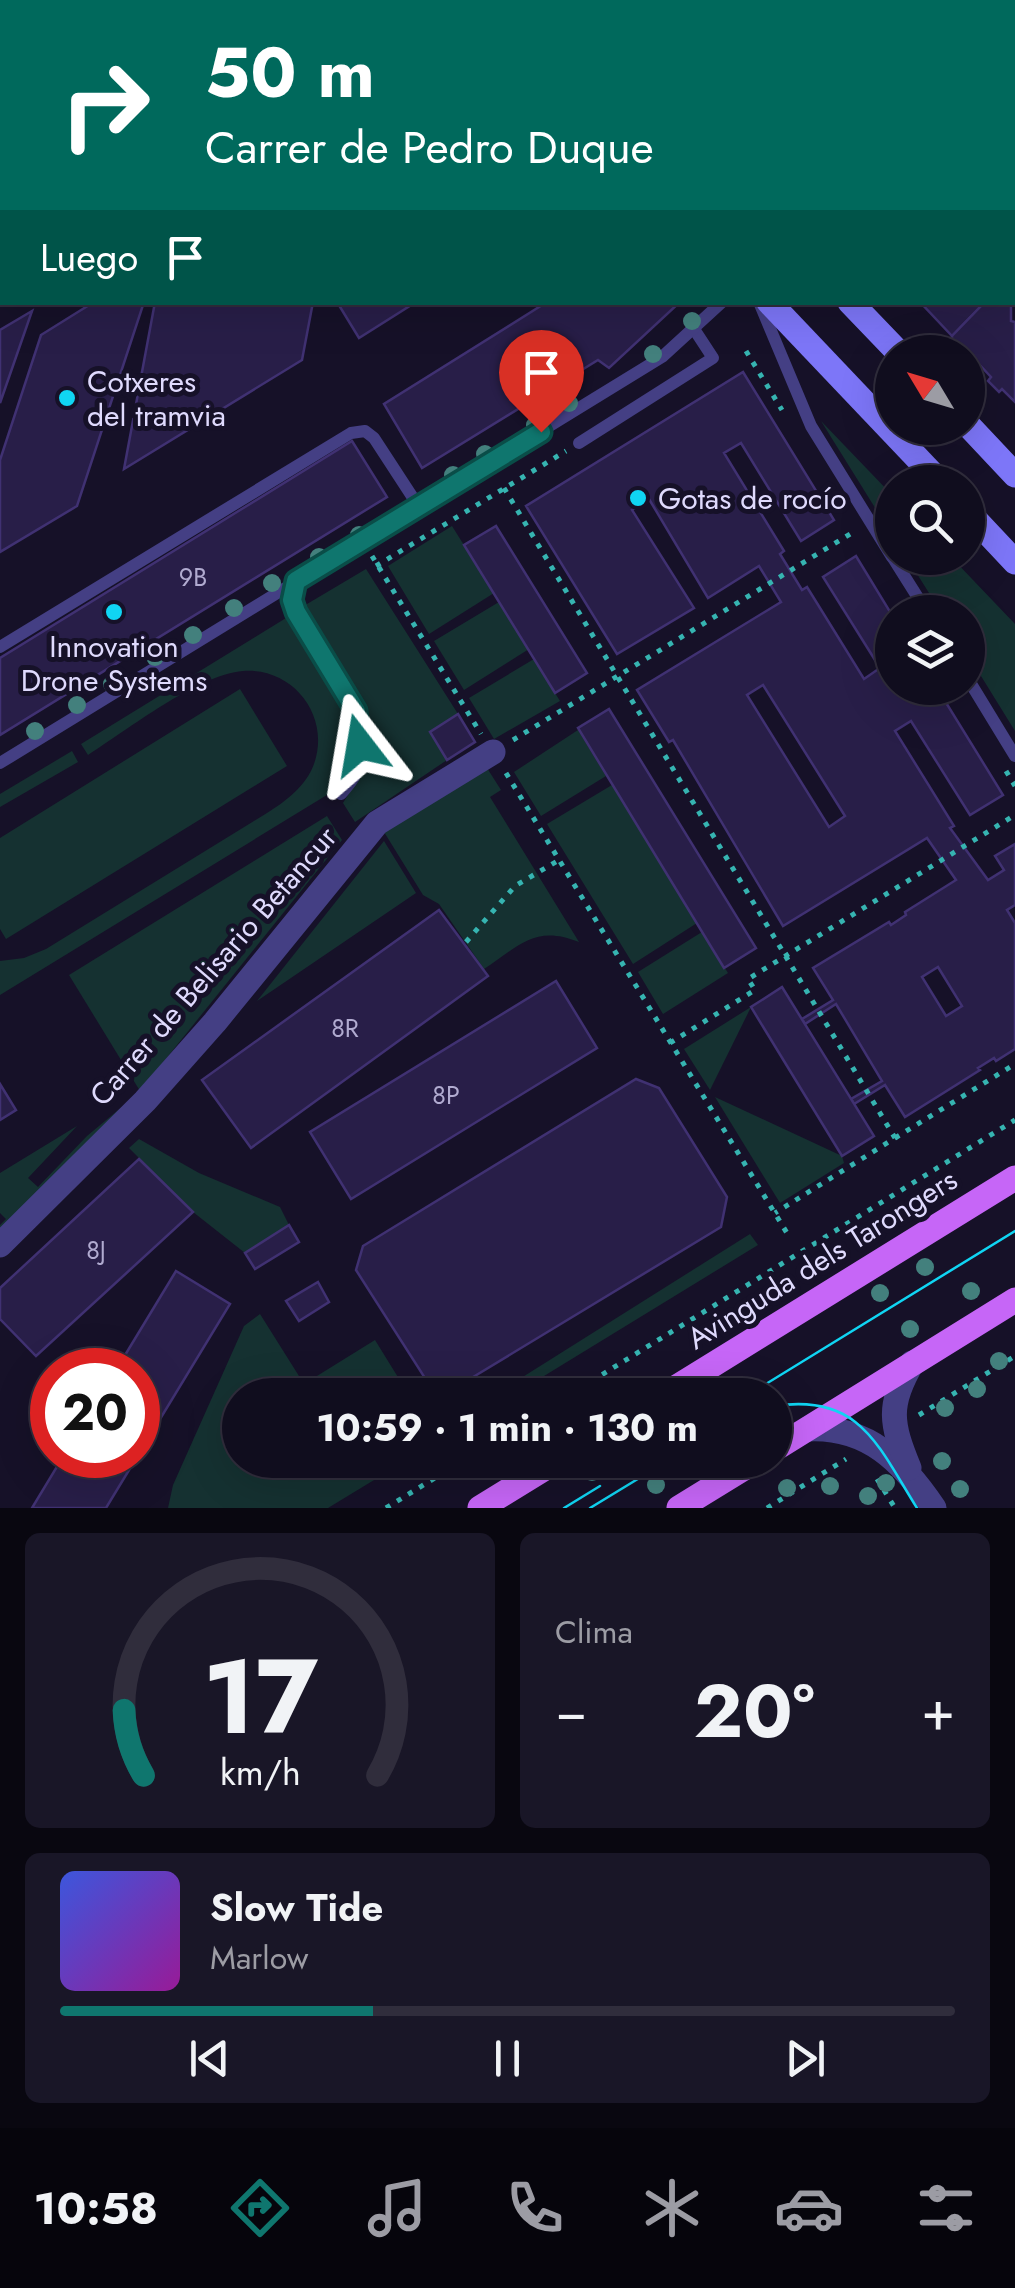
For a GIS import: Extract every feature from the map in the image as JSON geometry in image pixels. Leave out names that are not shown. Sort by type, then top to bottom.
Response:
[{"type":"main road","points":[[772,305],[924,465]]},
{"type":"main road","points":[[853,305],[882,335]]},
{"type":"main road","points":[[985,443],[1015,475]]},
{"type":"main road","points":[[985,530],[1015,562]]},
{"type":"main road","name":"Avinguda dels Tarongers","points":[[691,1378],[1015,1178]]},
{"type":"main road","points":[[792,1439],[1015,1300]]},
{"type":"main road","points":[[480,1508],[529,1478]]},
{"type":"main road","points":[[679,1508],[728,1478]]},
{"type":"street","name":"Carrer de Belisario Betancur","points":[[0,1246],[156,1088],[215,1022],[377,824],[493,752]]},
{"type":"street","points":[[912,1363],[899,1386],[893,1408],[894,1430],[913,1477]]},
{"type":"street","points":[[808,1429],[827,1428],[878,1446],[894,1456],[934,1508]]},
{"type":"lane","points":[[0,763],[662,357],[719,305]]},
{"type":"lane","points":[[759,305],[812,426],[875,529]]},
{"type":"lane","points":[[579,443],[713,358],[694,329]]},
{"type":"lane","points":[[0,647],[351,433],[364,431],[374,438],[419,507]]},
{"type":"lane","points":[[296,581],[292,600],[296,612],[356,711],[360,745],[355,775],[341,794]]},
{"type":"lane","points":[[984,705],[1015,756]]},
{"type":"path","points":[[376,566],[579,443]]},
{"type":"path","points":[[504,488],[895,1138]]},
{"type":"path","points":[[493,752],[855,531]]},
{"type":"path","points":[[364,540],[376,566],[790,1238]]},
{"type":"path","points":[[670,1042],[755,990],[748,979],[1015,815]]},
{"type":"path","points":[[466,942],[515,886],[559,860]]},
{"type":"path","points":[[775,1213],[1015,1064]]},
{"type":"path","points":[[597,1378],[1015,1120]]},
{"type":"path","points":[[912,1420],[1015,1356]]},
{"type":"path","points":[[768,1508],[859,1451]]},
{"type":"path","points":[[386,1508],[435,1478]]},
{"type":"green space","points":[[821,421],[875,477],[875,508]]},
{"type":"green space","points":[[452,526],[494,593],[429,634],[388,566]]},
{"type":"green space","points":[[366,569],[458,714],[430,732],[447,760],[355,822],[343,803],[366,762],[367,722],[350,681],[302,607]]},
{"type":"green space","points":[[918,575],[968,575],[1015,624],[1015,731],[985,682],[985,595],[930,595]]},
{"type":"green space","points":[[499,602],[529,649],[464,690],[434,641]]},
{"type":"green space","points":[[286,618],[326,678],[345,717],[347,761],[340,787],[0,995],[0,961],[24,958],[46,949],[274,808],[306,779],[318,746],[312,712],[292,686],[261,672],[225,674],[185,692],[88,755],[81,744]]},
{"type":"green space","points":[[534,659],[560,701],[494,739],[469,698]]},
{"type":"green space","points":[[240,689],[287,766],[6,939],[0,929],[0,838]]},
{"type":"green space","points":[[578,730],[606,776],[541,816],[514,772]]},
{"type":"green space","points":[[72,751],[78,762],[0,807],[0,794]]},
{"type":"green space","points":[[487,768],[501,790],[490,797],[579,942],[551,935],[528,940],[484,969],[439,904],[423,895],[384,832]]},
{"type":"green space","points":[[612,785],[697,923],[633,964],[547,824]]},
{"type":"green space","points":[[327,816],[342,840],[140,1091],[69,975]]},
{"type":"green space","points":[[384,841],[416,893],[257,1001]]},
{"type":"green space","points":[[702,932],[728,973],[663,1014],[638,972]]},
{"type":"green space","points":[[751,1007],[710,1090],[684,1049]]},
{"type":"green space","points":[[135,1096],[0,1234],[0,1225],[6,1219],[0,1213],[0,1173],[77,1126],[28,1178],[38,1187],[87,1136]]},
{"type":"green space","points":[[715,1097],[842,1156],[844,1163],[780,1203]]},
{"type":"green space","points":[[139,1139],[199,1173],[280,1207],[289,1225],[245,1253],[193,1212],[129,1148]]},
{"type":"green space","points":[[750,1234],[758,1245],[541,1378],[521,1378]]},
{"type":"green space","points":[[260,1314],[300,1378],[222,1378],[222,1478],[377,1478],[328,1508],[168,1508],[173,1485],[244,1326]]},
{"type":"green space","points":[[375,1340],[398,1378],[314,1378]]},
{"type":"building","name":"Cotxeres del tramvia","points":[[89,305],[143,305],[77,506],[0,552],[0,460],[41,335]]},
{"type":"building","name":"Cotxeres del tramvia","points":[[154,305],[312,305],[302,360],[124,469]]},
{"type":"building","points":[[339,305],[411,305],[359,338]]},
{"type":"building","points":[[542,305],[677,305],[609,368],[598,360],[422,468],[384,404]]},
{"type":"building","points":[[923,305],[982,305],[951,335]]},
{"type":"building","points":[[982,305],[1011,305],[1011,321],[1015,322],[1015,402],[988,381],[991,377],[985,371],[985,335],[953,335]]},
{"type":"building","points":[[32,311],[0,403],[0,330]]},
{"type":"building","points":[[743,372],[834,520],[801,541],[741,443],[724,453],[784,551],[780,554],[802,590],[807,587],[864,679],[875,671],[875,705],[947,705],[1003,795],[970,815],[911,721],[895,731],[954,826],[950,828],[988,880],[1004,870],[995,856],[1015,844],[1015,905],[1007,910],[1015,923],[1015,1049],[996,1061],[994,1058],[905,1117],[885,1085],[854,1104],[851,1099],[882,1081],[836,1004],[805,1024],[802,1019],[833,1000],[813,968],[889,922],[891,925],[956,880],[927,838],[783,926],[673,740],[669,742],[637,690],[781,602],[759,566],[708,598],[649,499],[632,510],[694,608],[617,654],[526,506]],"holes":[[[763,685],[845,816],[829,827],[747,695]],[[938,967],[962,1006],[946,1016],[922,977]]]},
{"type":"building","points":[[352,441],[387,497],[0,735],[0,658]]},
{"type":"building","points":[[496,526],[587,673],[555,693],[464,545]]},
{"type":"building","points":[[856,556],[880,595],[875,595],[875,660],[823,577]]},
{"type":"building","points":[[609,709],[756,948],[724,968],[578,728]]},
{"type":"building","points":[[458,714],[475,742],[447,760],[430,732]]},
{"type":"building","points":[[439,910],[488,976],[251,1148],[202,1080]]},
{"type":"building","points":[[556,981],[597,1048],[351,1199],[310,1132]]},
{"type":"building","points":[[782,987],[874,1136],[842,1156],[751,1007]]},
{"type":"building","points":[[636,1079],[659,1088],[727,1197],[721,1227],[471,1378],[425,1378],[356,1270],[363,1246]]},
{"type":"building","points":[[0,1084],[16,1110],[0,1120]]},
{"type":"building","points":[[139,1159],[193,1212],[45,1348],[30,1350],[0,1319],[0,1288]]},
{"type":"building","points":[[289,1225],[299,1242],[255,1269],[245,1253]]},
{"type":"building","points":[[176,1271],[230,1304],[160,1419],[160,1348],[129,1348]]},
{"type":"building","points":[[318,1282],[329,1302],[299,1321],[286,1301]]},
{"type":"building","points":[[50,1478],[124,1478],[106,1508],[32,1508]]},
{"type":"tram line","points":[[776,1378],[1015,1231]]},
{"type":"tram line","points":[[792,1405],[828,1408],[863,1429],[917,1508]]},
{"type":"tram line","points":[[590,1508],[639,1478]]},
{"type":"tram line","points":[[564,1508],[600,1486]]},
{"type":"place","name":"Cotxeres del tramvia","points":[[67,398]]},
{"type":"place","name":"Gotas de rocío","points":[[638,498]]},
{"type":"place","name":"Innovation Drone Systems","points":[[114,612]]},
{"type":"route","points":[[360,745],[356,711],[296,612],[292,600],[296,581],[541,432]]}]
